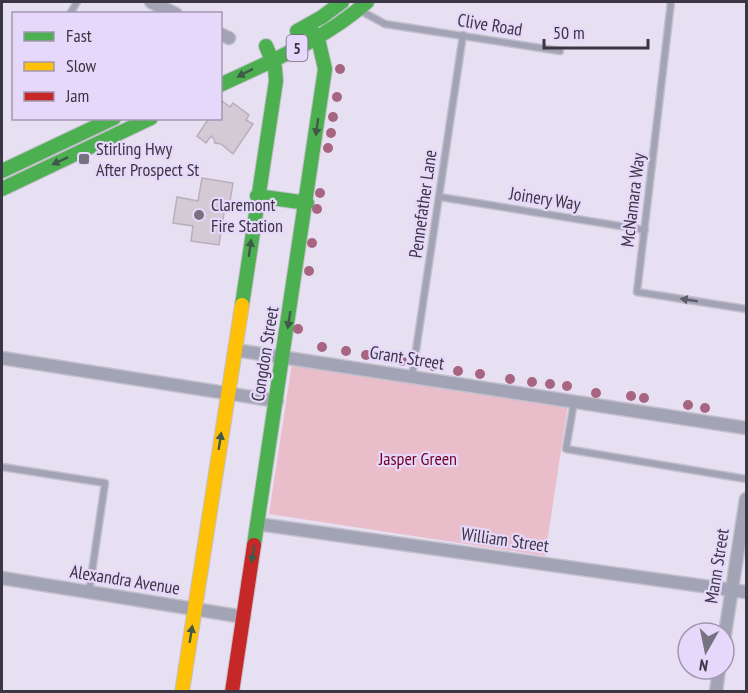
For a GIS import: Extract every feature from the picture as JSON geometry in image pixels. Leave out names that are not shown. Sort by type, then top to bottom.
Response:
[{"type":"main road","name":"5","points":[[308,25],[342,2]]},
{"type":"main road","name":"5","points":[[222,85],[316,38],[359,4]]},
{"type":"main road","name":"Congdon Street","points":[[182,692],[276,81],[271,44],[308,25],[319,43],[325,69],[232,692]]},
{"type":"main road","points":[[2,171],[110,120]]},
{"type":"main road","points":[[2,189],[147,120]]},
{"type":"main road","points":[[257,196],[306,203]]},
{"type":"street","points":[[152,2],[172,12]]},
{"type":"street","name":"Grant Street","points":[[235,350],[747,428]]},
{"type":"street","points":[[2,358],[277,400]]},
{"type":"street","name":"Mann Street","points":[[727,621],[747,499]]},
{"type":"street","name":"William Street","points":[[258,524],[747,592]]},
{"type":"street","name":"Alexandra Avenue","points":[[2,578],[244,617]]},
{"type":"lane","name":"McNamara Way","points":[[671,2],[636,292],[747,309]]},
{"type":"lane","name":"Clive Road","points":[[359,4],[385,24],[560,51]]},
{"type":"lane","name":"Pennefather Lane","points":[[412,377],[464,36]]},
{"type":"lane","name":"Joinery Way","points":[[440,197],[645,230]]},
{"type":"lane","points":[[574,402],[566,449],[747,479]]},
{"type":"lane","points":[[2,468],[105,483],[88,592]]},
{"type":"green space","name":"Jasper Green","points":[[292,363],[568,405],[545,556],[269,514]]},
{"type":"building","points":[[222,101],[230,107],[233,103],[249,115],[246,120],[253,124],[233,154],[221,144],[215,143],[211,136],[206,143],[197,136],[208,120],[222,120]]},
{"type":"building","name":"Claremont Fire Station","points":[[202,178],[233,183],[229,208],[225,207],[219,245],[191,241],[193,226],[173,223],[177,197],[198,201]]},
{"type":"traffic: fast","points":[[297,31],[342,2]]},
{"type":"traffic: fast","points":[[222,84],[315,39],[367,2]]},
{"type":"traffic: fast","points":[[254,545],[325,69],[319,43],[311,29]]},
{"type":"traffic: fast","points":[[242,305],[276,81],[275,68],[266,46]]},
{"type":"traffic: fast","points":[[2,171],[110,120]]},
{"type":"traffic: fast","points":[[2,189],[147,120]]},
{"type":"traffic: fast","points":[[257,196],[307,203]]},
{"type":"traffic: slow","points":[[182,692],[242,305]]},
{"type":"traffic: jam","points":[[232,692],[254,545]]},
{"type":"place","name":"Stirling Hwy After Prospect St","points":[[84,159]]},
{"type":"place","name":"Claremont Fire Station","points":[[199,215]]}]
